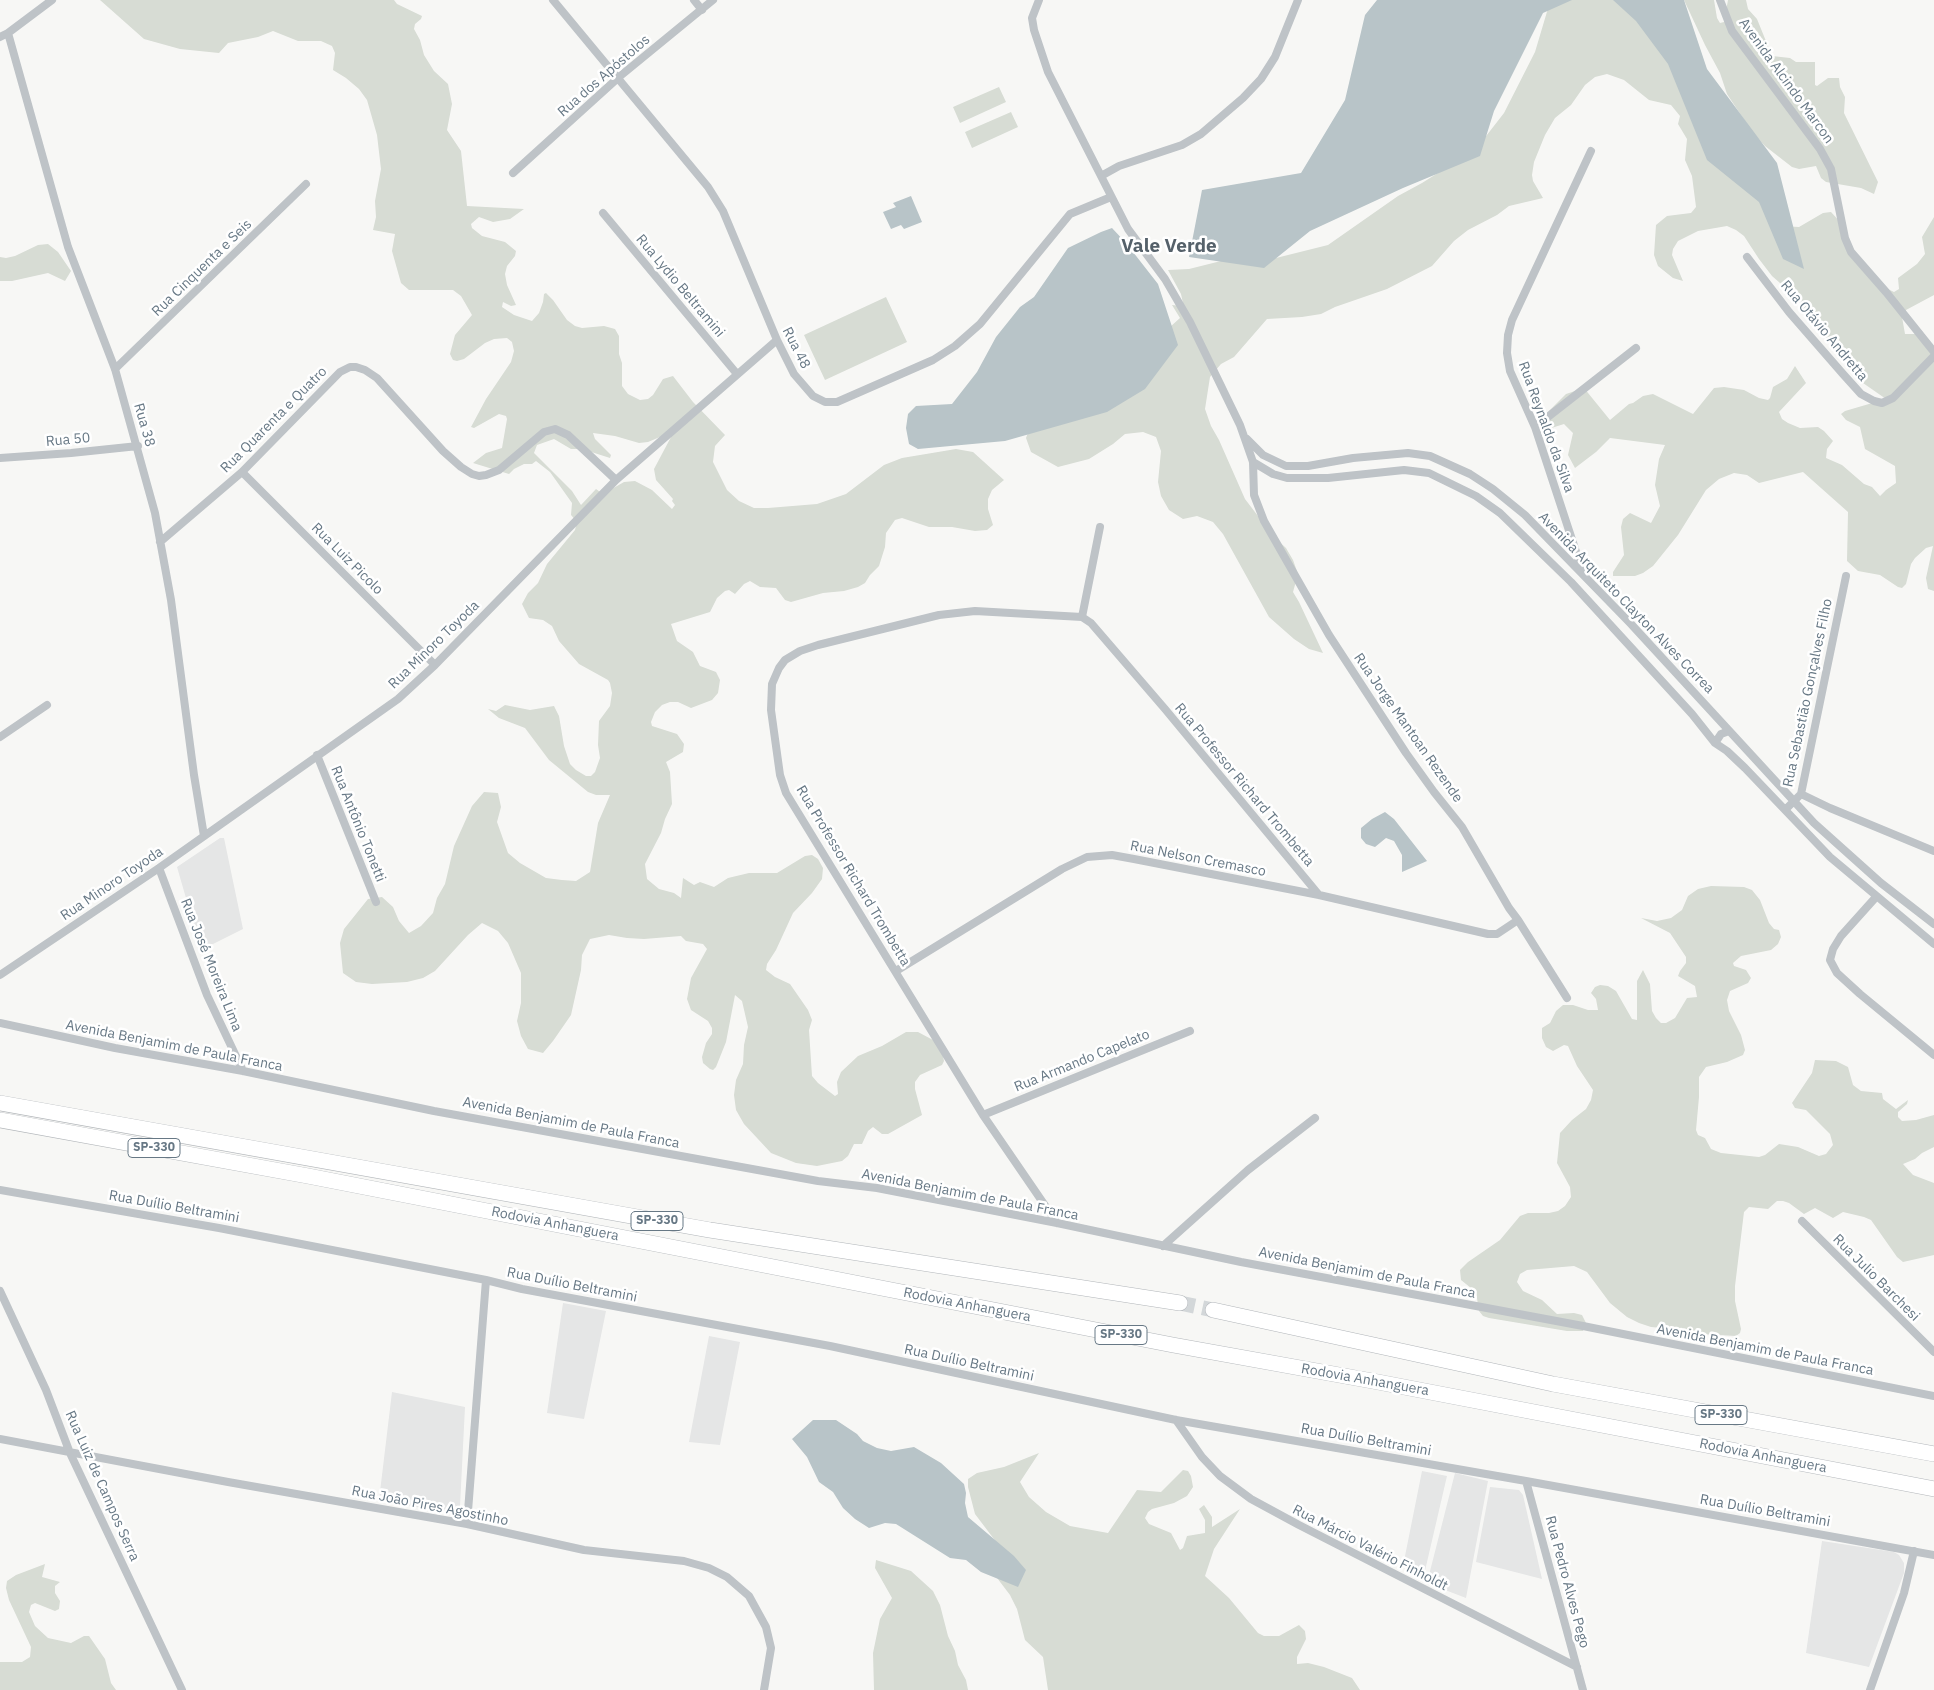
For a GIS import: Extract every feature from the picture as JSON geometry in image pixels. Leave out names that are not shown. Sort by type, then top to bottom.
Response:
[{"type":"highway","name":"Rodovia Anhanguera","points":[[0,1103],[691,1227],[1180,1303]]},
{"type":"highway","name":"Rodovia Anhanguera","points":[[0,1120],[308,1176],[1154,1342],[1378,1382],[1934,1489]]},
{"type":"highway","name":"SP-330","points":[[1213,1310],[1553,1384],[1934,1454]]},
{"type":"street","points":[[0,36],[8,33],[52,0]]},
{"type":"street","name":"Rua 48","points":[[553,0],[619,77],[715,196],[777,340],[794,374],[813,396],[825,402],[837,402],[932,360],[955,346],[980,324],[1070,214],[1111,197]]},
{"type":"street","points":[[694,0],[702,10]]},
{"type":"street","name":"Rua dos Apóstolos","points":[[513,173],[619,77],[713,0]]},
{"type":"street","points":[[1039,0],[1032,18],[1037,43],[1048,72],[1100,176],[1119,166],[1182,145],[1201,134],[1243,98],[1261,79],[1275,57],[1298,0]]},
{"type":"street","name":"Avenida Alcindo Marcon","points":[[1720,0],[1732,31],[1824,156],[1831,169],[1845,238],[1851,252],[1934,354]]},
{"type":"street","name":"Rua 38","points":[[8,33],[68,247],[115,369],[138,446],[171,600],[204,836]]},
{"type":"street","name":"Rua Reynaldo da Silva","points":[[1584,576],[1535,427],[1510,371],[1507,354],[1508,335],[1512,320],[1591,151]]},
{"type":"street","name":"Rua Jorge Mantoan Rezende","points":[[1100,176],[1128,229],[1165,279],[1190,322],[1243,435],[1253,462],[1254,495],[1264,521],[1329,635],[1406,753],[1462,827],[1509,908],[1567,998]]},
{"type":"street","name":"Rua Cinquenta e Seis","points":[[115,369],[306,184]]},
{"type":"street","name":"Rua Lydio Beltramini","points":[[603,213],[737,374]]},
{"type":"street","name":"Rua Otávio Andretta","points":[[1747,257],[1789,312],[1843,374],[1867,398],[1882,403],[1893,398],[1934,354]]},
{"type":"street","name":"Rua Minoro Toyoda","points":[[0,975],[159,868],[398,699],[435,664],[616,480],[777,340]]},
{"type":"street","points":[[1535,427],[1636,348]]},
{"type":"street","name":"Rua Quarenta e Quatro","points":[[160,542],[242,472],[340,372],[356,366],[377,378],[443,451],[461,468],[472,474],[486,475],[499,470],[544,432],[555,429],[568,435],[616,480]]},
{"type":"street","name":"Avenida Arquiteto Clayton Alves Correa","points":[[1243,435],[1263,455],[1286,466],[1308,466],[1353,458],[1408,453],[1430,456],[1446,462],[1493,488],[1525,515],[1659,652],[1792,801],[1836,844],[1881,883],[1934,924]]},
{"type":"street","name":"Rua 50","points":[[0,458],[138,446]]},
{"type":"street","name":"Avenida Arquiteto Clayton Alves Correa","points":[[1253,462],[1273,474],[1287,478],[1328,478],[1404,470],[1428,473],[1476,496],[1500,513],[1571,582],[1692,714],[1715,743],[1727,751],[1745,768],[1830,857],[1934,944]]},
{"type":"street","name":"Rua Luiz Picolo","points":[[242,472],[435,664]]},
{"type":"street","points":[[1082,617],[1100,528]]},
{"type":"street","name":"Rua Sebastião Gonçalves Filho","points":[[1785,810],[1801,794],[1846,576]]},
{"type":"street","name":"Rua Professor Richard Trombetta","points":[[1057,1223],[983,1115],[786,793],[780,776],[771,710],[772,684],[785,660],[792,655],[818,645],[938,615],[975,612],[1082,617],[1091,624],[1165,709],[1318,895]]},
{"type":"street","points":[[0,737],[47,705]]},
{"type":"street","points":[[1715,743],[1721,734],[1729,731]]},
{"type":"street","name":"Rua Antônio Tonetti","points":[[318,755],[376,902]]},
{"type":"street","points":[[1745,768],[1751,764],[1753,758]]},
{"type":"street","points":[[1801,794],[1934,851]]},
{"type":"street","name":"Rua Nelson Cremasco","points":[[896,971],[1062,869],[1086,857],[1112,855],[1134,859],[1318,895],[1488,934],[1497,934],[1518,920]]},
{"type":"street","name":"Rua José Moreira Lima","points":[[159,868],[207,995],[244,1071]]},
{"type":"street","points":[[1876,897],[1841,936],[1832,949],[1830,960],[1837,973],[1934,1055]]},
{"type":"street","name":"Avenida Benjamim de Paula Franca","points":[[0,1023],[115,1048],[244,1071],[434,1111],[818,1181],[876,1188],[1057,1223],[1163,1246],[1573,1324],[1934,1396]]},
{"type":"street","name":"Rua Armando Capelato","points":[[983,1115],[1190,1031]]},
{"type":"street","points":[[1163,1246],[1248,1170],[1315,1118]]},
{"type":"street","name":"Rua Duílio Beltramini","points":[[0,1190],[219,1228],[486,1280],[532,1291],[830,1346],[1176,1420],[1934,1555]]},
{"type":"street","name":"Rua Julio Barchesi","points":[[1802,1221],[1934,1352]]},
{"type":"street","points":[[467,1524],[486,1280]]},
{"type":"street","name":"Rua Luiz de Campos Serra","points":[[0,1291],[46,1390],[70,1453],[182,1690]]},
{"type":"street","name":"Rua Márcio Valério Finholdt","points":[[1176,1420],[1202,1457],[1214,1470],[1251,1499],[1315,1534],[1577,1667]]},
{"type":"street","name":"Rua João Pires Agostinho","points":[[0,1439],[467,1524],[584,1550],[684,1562],[709,1568],[727,1577],[748,1596],[766,1627],[771,1648],[764,1690]]},
{"type":"street","name":"Rua Pedro Alves Pego","points":[[1526,1481],[1583,1690]]},
{"type":"street","points":[[1870,1690],[1904,1593],[1914,1551]]},
{"type":"street","points":[[1874,1681],[1878,1690]]},
{"type":"shaded area","points":[[100,0],[394,0],[397,4],[422,16],[415,24],[414,29],[420,40],[424,55],[434,71],[448,84],[452,104],[447,130],[461,151],[467,206],[524,209],[510,219],[493,222],[479,217],[471,224],[472,228],[482,236],[505,242],[516,251],[515,256],[507,266],[505,274],[507,285],[516,305],[511,306],[503,302],[502,307],[514,315],[532,321],[539,313],[544,294],[546,293],[567,320],[575,326],[582,328],[604,326],[615,329],[619,336],[622,386],[628,394],[640,400],[648,399],[653,395],[663,379],[673,376],[693,402],[725,435],[715,446],[713,462],[727,490],[739,501],[754,508],[817,504],[846,494],[884,465],[902,458],[956,449],[973,452],[1004,480],[992,490],[988,499],[988,509],[993,525],[987,530],[975,531],[952,527],[929,527],[902,518],[895,520],[886,533],[885,547],[879,566],[865,583],[858,587],[844,591],[823,593],[791,602],[785,600],[776,588],[760,587],[750,581],[744,584],[735,594],[729,590],[725,591],[717,598],[710,612],[671,624],[677,641],[693,652],[700,666],[716,672],[720,680],[718,693],[712,700],[691,708],[678,702],[662,705],[655,712],[651,722],[652,726],[677,734],[684,744],[683,752],[666,762],[670,772],[672,804],[661,833],[645,864],[647,879],[659,889],[674,893],[681,898],[683,878],[694,885],[700,882],[714,887],[728,878],[749,873],[777,873],[805,856],[812,855],[818,859],[823,868],[822,879],[793,913],[776,950],[767,964],[766,970],[775,977],[790,984],[808,1010],[812,1020],[809,1030],[812,1076],[835,1096],[838,1094],[837,1082],[841,1072],[858,1056],[882,1046],[906,1032],[918,1032],[933,1040],[942,1052],[944,1061],[942,1065],[920,1075],[915,1082],[922,1115],[888,1134],[882,1134],[873,1127],[868,1131],[862,1144],[854,1144],[848,1156],[842,1161],[817,1166],[796,1163],[771,1153],[744,1124],[736,1110],[734,1095],[736,1080],[743,1064],[744,1045],[748,1027],[742,1001],[735,995],[726,1042],[716,1067],[713,1070],[710,1069],[703,1063],[702,1057],[706,1043],[712,1034],[712,1028],[708,1021],[691,1010],[687,999],[691,978],[707,949],[703,944],[686,941],[681,936],[644,939],[609,935],[590,939],[582,955],[581,970],[571,1015],[543,1053],[528,1049],[521,1036],[517,1021],[521,1003],[521,973],[508,943],[498,931],[482,923],[468,935],[435,971],[423,978],[407,982],[372,984],[356,982],[343,973],[340,943],[344,929],[368,899],[382,897],[393,907],[399,921],[409,933],[421,926],[433,913],[437,898],[445,884],[454,846],[472,806],[484,792],[498,793],[501,807],[497,822],[508,853],[520,863],[546,878],[576,881],[590,872],[598,823],[610,795],[596,795],[588,792],[549,760],[525,728],[499,718],[488,709],[496,711],[505,705],[530,710],[554,706],[559,716],[564,746],[570,764],[586,776],[591,776],[595,772],[600,758],[598,745],[599,721],[610,706],[612,693],[610,683],[608,680],[579,664],[559,641],[552,626],[543,620],[529,618],[522,604],[528,593],[538,583],[547,564],[575,530],[577,522],[571,515],[572,503],[550,472],[536,461],[532,464],[524,464],[509,474],[473,463],[486,453],[502,448],[506,416],[499,414],[474,428],[471,427],[486,399],[511,362],[514,351],[512,342],[507,338],[494,339],[485,343],[464,359],[453,360],[450,354],[455,335],[472,315],[461,296],[453,290],[409,290],[401,283],[392,251],[395,234],[373,230],[376,217],[375,201],[381,169],[377,135],[367,100],[359,89],[333,70],[335,53],[332,46],[321,41],[298,41],[273,31],[258,37],[228,43],[219,53],[180,49],[144,39]],"holes":[[[593,433],[615,436],[639,443],[648,442],[667,434],[671,437],[654,469],[656,480],[673,499],[672,501],[675,505],[672,509],[652,490],[635,481],[624,482],[603,494],[596,489],[581,505],[572,491],[534,453],[537,445],[554,439],[571,449],[582,449],[610,458],[611,455],[595,439]]]},
{"type":"shaded area","points":[[1377,0],[1572,0],[1543,13],[1494,111],[1480,156],[1403,188],[1310,231],[1264,268],[1189,257],[1202,190],[1301,173],[1345,100],[1365,15]]},
{"type":"shaded area","points":[[1554,0],[1636,0],[1758,198],[1767,217],[1782,226],[1799,227],[1823,213],[1831,212],[1841,223],[1845,245],[1882,286],[1894,292],[1899,289],[1898,278],[1917,264],[1925,254],[1922,237],[1934,217],[1934,295],[1906,310],[1902,317],[1905,334],[1915,334],[1920,337],[1934,357],[1934,591],[1928,589],[1926,578],[1933,546],[1926,548],[1915,558],[1911,564],[1906,584],[1902,588],[1880,575],[1858,571],[1847,561],[1848,512],[1803,472],[1759,483],[1747,475],[1734,473],[1719,479],[1706,490],[1678,535],[1653,566],[1635,576],[1613,576],[1613,572],[1624,555],[1621,527],[1623,519],[1630,513],[1651,523],[1660,506],[1655,485],[1659,459],[1665,445],[1610,438],[1596,452],[1575,468],[1568,455],[1573,433],[1564,424],[1542,431],[1549,411],[1566,394],[1584,388],[1610,420],[1629,404],[1643,396],[1653,394],[1693,414],[1714,388],[1724,387],[1744,390],[1759,398],[1768,400],[1773,387],[1787,379],[1795,366],[1806,383],[1779,412],[1782,419],[1800,428],[1818,427],[1824,431],[1833,441],[1827,449],[1826,458],[1842,465],[1864,484],[1872,487],[1880,496],[1896,483],[1895,466],[1865,449],[1860,427],[1846,420],[1841,414],[1845,411],[1886,399],[1863,383],[1849,369],[1822,332],[1816,314],[1804,310],[1796,297],[1772,276],[1744,236],[1727,226],[1698,231],[1678,241],[1672,255],[1683,281],[1673,278],[1658,266],[1654,255],[1656,225],[1667,216],[1691,213],[1696,207],[1692,176],[1685,160],[1687,139],[1678,124],[1680,116],[1671,105],[1649,100],[1624,80],[1607,74],[1595,77],[1585,85],[1571,105],[1555,118],[1545,135],[1534,162],[1532,175],[1533,181],[1543,198],[1509,206],[1497,215],[1468,230],[1454,241],[1432,266],[1387,289],[1335,307],[1321,314],[1267,319],[1234,357],[1221,364],[1210,377],[1205,409],[1211,426],[1245,499],[1274,537],[1286,548],[1293,560],[1298,574],[1293,592],[1323,653],[1309,649],[1294,639],[1269,617],[1223,534],[1213,522],[1197,516],[1183,519],[1169,510],[1161,496],[1158,482],[1161,451],[1156,437],[1143,432],[1125,434],[1089,459],[1058,467],[1031,452],[1026,438],[1031,425],[1180,318],[1172,305],[1181,306],[1183,303],[1181,294],[1168,270],[1189,269],[1225,260],[1264,261],[1328,245],[1398,196],[1468,154],[1483,140],[1504,113],[1535,52],[1549,5]]},
{"type":"shaded area","points":[[1613,0],[1684,0],[1707,69],[1777,163],[1804,269],[1783,259],[1759,202],[1707,160],[1668,64],[1636,21]]},
{"type":"shaded area","points":[[1684,0],[1714,0],[1717,18],[1720,23],[1724,22],[1728,0],[1746,0],[1748,9],[1757,19],[1772,56],[1790,58],[1796,62],[1815,62],[1815,85],[1817,86],[1828,78],[1839,78],[1840,87],[1845,97],[1844,113],[1878,182],[1874,194],[1861,188],[1826,182],[1821,178],[1816,166],[1799,169],[1792,167],[1765,146],[1753,133],[1727,94],[1720,73]]},
{"type":"shaded area","points":[[999,87],[1006,102],[960,123],[953,107]]},
{"type":"shaded area","points":[[1011,112],[1018,127],[972,148],[965,132]]},
{"type":"shaded area","points":[[911,196],[922,222],[904,229],[901,225],[891,229],[883,212],[896,207],[893,203]]},
{"type":"shaded area","points":[[1112,228],[1158,284],[1178,345],[1145,389],[1107,412],[1005,441],[918,449],[909,444],[906,428],[908,414],[916,406],[952,404],[977,372],[996,337],[1020,307],[1034,297],[1068,248]]},
{"type":"shaded area","points":[[48,244],[58,252],[71,271],[65,281],[48,273],[12,281],[0,281],[0,257],[15,256],[38,245]]},
{"type":"shaded area","points":[[886,297],[907,342],[825,380],[804,335]]},
{"type":"shaded area","points":[[1385,812],[1394,819],[1427,861],[1402,872],[1402,855],[1394,841],[1386,838],[1375,847],[1366,844],[1361,838],[1361,828]]},
{"type":"shaded area","points":[[220,838],[224,838],[243,929],[201,950],[177,867]]},
{"type":"shaded area","points":[[1711,886],[1744,887],[1752,890],[1760,900],[1769,923],[1774,929],[1779,930],[1781,937],[1778,944],[1771,950],[1741,956],[1733,963],[1734,966],[1746,970],[1751,978],[1748,983],[1730,991],[1727,1000],[1729,1011],[1741,1035],[1745,1050],[1743,1055],[1727,1062],[1706,1067],[1699,1077],[1696,1130],[1698,1135],[1705,1138],[1711,1149],[1721,1153],[1759,1157],[1765,1155],[1779,1144],[1798,1147],[1819,1156],[1826,1154],[1833,1145],[1830,1134],[1806,1110],[1795,1108],[1792,1103],[1812,1073],[1815,1060],[1836,1061],[1848,1067],[1853,1085],[1861,1091],[1882,1093],[1883,1099],[1896,1109],[1908,1100],[1907,1104],[1898,1112],[1898,1117],[1902,1121],[1916,1120],[1934,1115],[1934,1147],[1903,1164],[1913,1175],[1934,1183],[1934,1255],[1903,1262],[1897,1257],[1871,1220],[1843,1212],[1833,1218],[1815,1208],[1804,1214],[1789,1203],[1777,1201],[1768,1209],[1749,1207],[1744,1212],[1735,1286],[1735,1301],[1741,1329],[1740,1333],[1736,1336],[1700,1334],[1685,1330],[1651,1327],[1639,1323],[1627,1317],[1610,1303],[1587,1272],[1574,1266],[1527,1270],[1520,1274],[1517,1282],[1523,1291],[1542,1300],[1557,1314],[1574,1313],[1582,1315],[1586,1323],[1583,1331],[1567,1331],[1483,1316],[1479,1311],[1476,1292],[1461,1280],[1460,1270],[1468,1262],[1500,1240],[1520,1216],[1528,1213],[1558,1211],[1565,1206],[1571,1197],[1570,1187],[1557,1163],[1560,1133],[1586,1109],[1591,1100],[1593,1090],[1577,1066],[1568,1046],[1564,1045],[1553,1051],[1546,1047],[1542,1038],[1542,1028],[1550,1023],[1556,1011],[1563,1005],[1598,1010],[1596,999],[1591,993],[1595,987],[1600,985],[1608,986],[1616,991],[1632,1019],[1637,1020],[1637,981],[1643,970],[1650,984],[1652,1011],[1656,1018],[1661,1023],[1666,1023],[1675,1018],[1687,998],[1697,997],[1695,986],[1678,976],[1686,963],[1686,957],[1670,933],[1641,918],[1657,921],[1671,918],[1682,910],[1688,896],[1698,889]]},
{"type":"shaded area","points":[[563,1303],[606,1311],[584,1419],[547,1413]]},
{"type":"shaded area","points":[[709,1336],[740,1342],[720,1445],[689,1442]]},
{"type":"shaded area","points":[[392,1392],[465,1407],[460,1506],[449,1513],[379,1500]]},
{"type":"shaded area","points":[[813,1420],[836,1420],[857,1434],[863,1441],[877,1448],[891,1451],[914,1447],[941,1463],[964,1484],[968,1517],[1014,1556],[1026,1570],[1018,1587],[981,1572],[966,1560],[950,1558],[896,1524],[885,1523],[869,1528],[855,1519],[843,1508],[833,1492],[819,1482],[807,1457],[792,1439]]},
{"type":"shaded area","points":[[1039,1453],[1020,1482],[1029,1497],[1046,1512],[1070,1526],[1108,1533],[1137,1490],[1161,1492],[1183,1470],[1188,1471],[1191,1476],[1193,1487],[1187,1496],[1174,1503],[1152,1509],[1145,1518],[1149,1524],[1171,1533],[1180,1550],[1183,1548],[1187,1536],[1205,1533],[1205,1520],[1199,1509],[1204,1505],[1212,1517],[1212,1527],[1240,1509],[1214,1549],[1205,1576],[1229,1598],[1258,1633],[1264,1636],[1279,1636],[1299,1625],[1305,1631],[1306,1639],[1297,1657],[1297,1664],[1308,1663],[1324,1667],[1352,1678],[1360,1690],[1048,1690],[1043,1657],[1025,1640],[1017,1609],[1010,1595],[991,1570],[1000,1547],[975,1514],[968,1487],[968,1479],[977,1473],[1004,1467]]},
{"type":"shaded area","points":[[1422,1471],[1447,1476],[1424,1575],[1403,1566]]},
{"type":"shaded area","points":[[1455,1473],[1488,1481],[1466,1598],[1427,1583]]},
{"type":"shaded area","points":[[1490,1487],[1519,1490],[1523,1495],[1542,1579],[1476,1562]]},
{"type":"shaded area","points":[[1822,1541],[1894,1552],[1899,1555],[1904,1563],[1904,1573],[1869,1667],[1806,1653]]},
{"type":"shaded area","points":[[876,1560],[911,1571],[933,1591],[940,1605],[948,1636],[955,1651],[958,1665],[966,1680],[968,1690],[874,1690],[873,1653],[880,1619],[892,1598],[875,1568]]},
{"type":"shaded area","points":[[45,1564],[42,1577],[60,1582],[55,1586],[55,1593],[60,1601],[59,1609],[55,1611],[35,1603],[31,1605],[29,1612],[35,1626],[48,1638],[71,1643],[84,1636],[89,1636],[105,1659],[111,1683],[116,1690],[0,1690],[0,1662],[22,1662],[30,1657],[31,1647],[9,1600],[6,1588],[7,1581],[16,1575]]},
{"type":"tunnel","points":[[1180,1303],[1213,1310]]},
{"type":"district","name":"Vale Verde","points":[[1169,247]]}]
